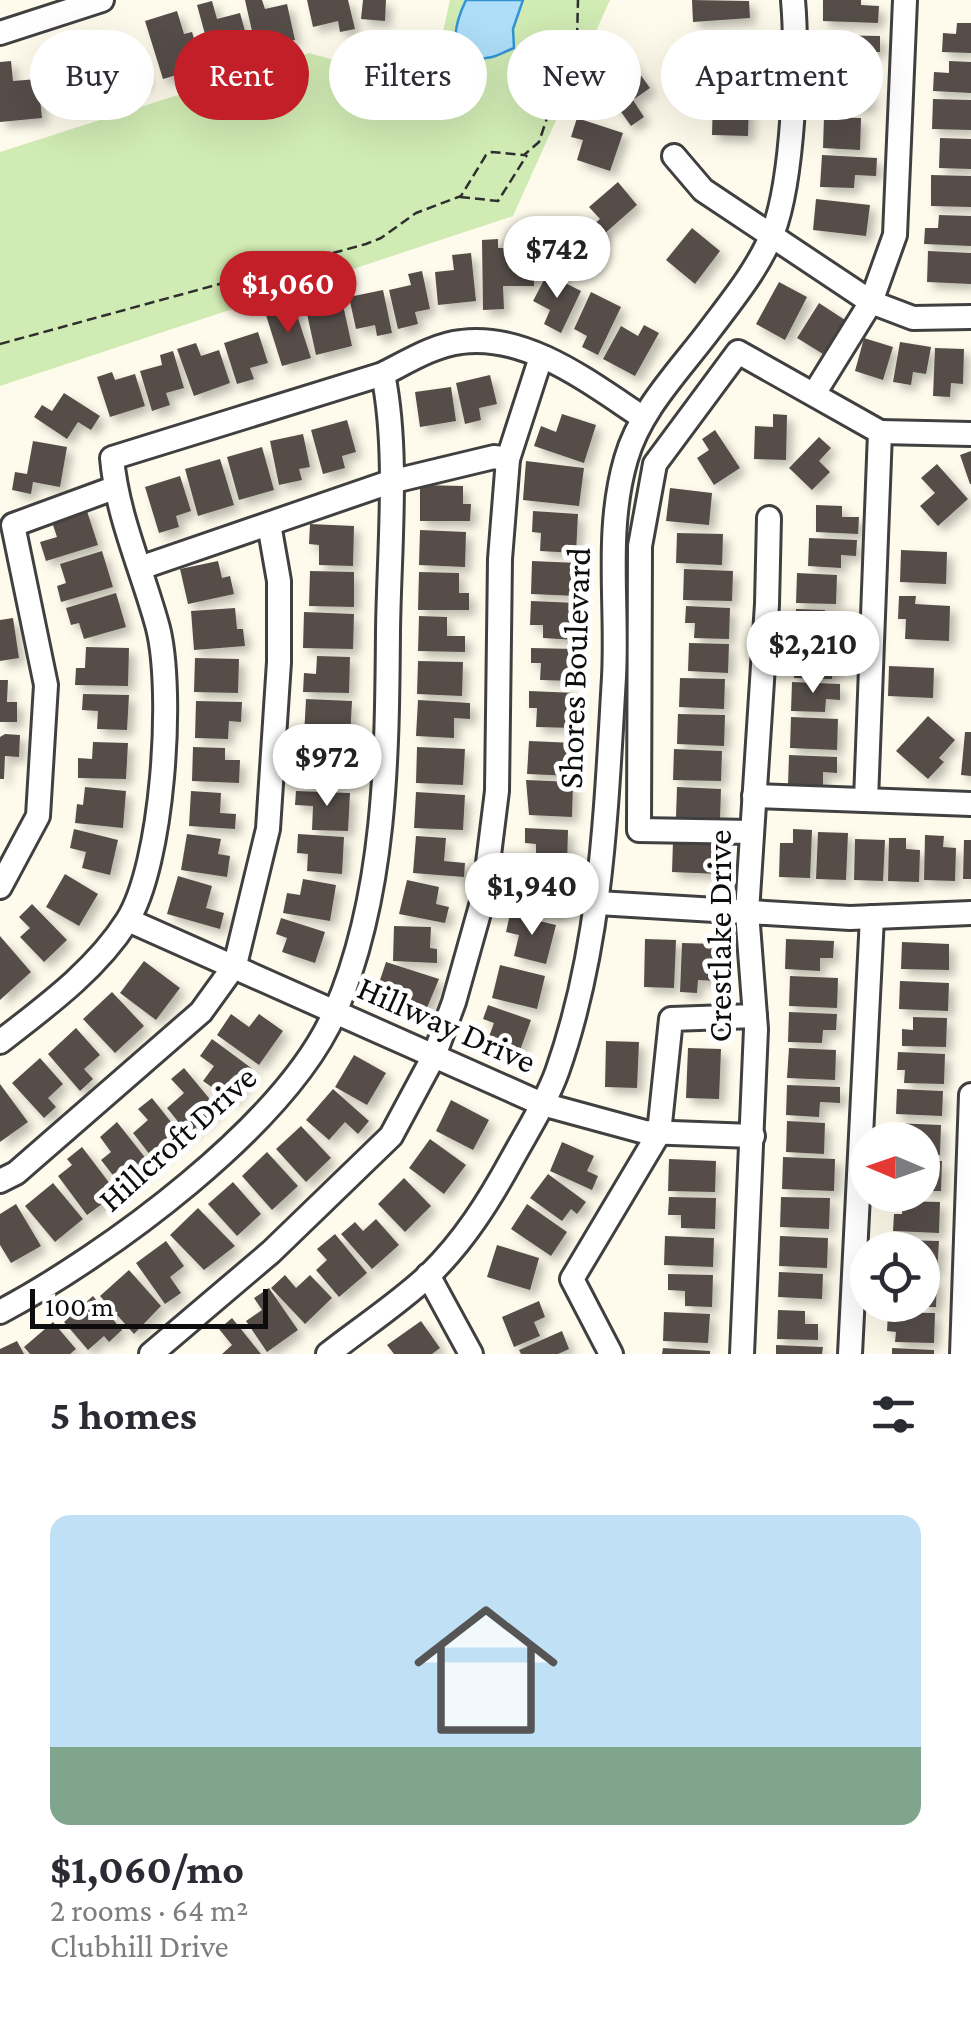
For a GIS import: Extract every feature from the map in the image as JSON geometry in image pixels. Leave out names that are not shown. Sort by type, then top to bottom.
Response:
[{"type":"street","points":[[0,32],[102,0]]},
{"type":"street","name":"Shores Boulevard","points":[[328,1354],[428,1276],[485,1208],[556,1074],[598,903],[614,672],[612,550],[616,500],[626,456],[642,418],[744,284],[772,235],[787,163],[793,0]]},
{"type":"street","points":[[814,394],[870,302],[895,236],[905,0]]},
{"type":"street","points":[[674,156],[703,190],[870,302],[913,318],[971,318]]},
{"type":"street","points":[[0,1042],[82,974],[128,920],[148,872],[161,800],[164,674],[159,632],[114,488],[112,458],[383,374],[424,353],[459,342],[499,341],[541,357],[585,380],[642,418]]},
{"type":"street","points":[[752,832],[639,830],[640,546],[655,464],[738,352],[880,432],[971,434]]},
{"type":"street","points":[[151,1354],[271,1252],[391,1136],[434,1056],[454,1002],[484,895],[495,808],[500,560],[508,459],[541,357]]},
{"type":"street","name":"Hillcroft Drive","points":[[0,1312],[58,1280],[114,1241],[236,1140],[303,1067],[335,1012],[357,946],[380,822],[388,664],[390,482],[389,403],[383,374]]},
{"type":"street","points":[[866,800],[880,432]]},
{"type":"street","points":[[140,568],[390,482],[494,456],[508,459]]},
{"type":"street","points":[[0,887],[38,816],[46,684],[13,525],[114,488]]},
{"type":"street","name":"Crestlake Drive","points":[[742,1354],[755,1016],[747,912],[769,518]]},
{"type":"street","points":[[0,1181],[16,1173],[201,1012],[235,966],[268,829],[279,662],[278,580],[269,524]]},
{"type":"street","points":[[754,796],[971,804]]},
{"type":"street","points":[[598,903],[872,917],[971,912]]},
{"type":"street","points":[[850,1354],[872,917]]},
{"type":"street","name":"Hillway Drive","points":[[128,920],[542,1104],[613,1125],[659,1133],[753,1136]]},
{"type":"street","points":[[611,1354],[572,1279],[659,1133],[671,1018],[755,1016]]},
{"type":"street","points":[[965,1345],[971,1095]]},
{"type":"street","points":[[428,1276],[471,1354]]},
{"type":"path","points":[[0,344],[366,244],[382,238],[416,212],[459,197],[498,200],[544,132],[550,108],[572,65],[578,0]]},
{"type":"path","points":[[459,197],[486,155],[528,153]]},
{"type":"green space","points":[[450,0],[610,0],[597,30],[507,30],[507,120],[556,120],[513,216],[0,386],[0,152],[100,120],[154,120],[154,103],[174,96],[174,120],[309,120],[309,53],[329,59],[329,120],[487,120],[487,30],[443,30]]},
{"type":"water","points":[[466,0],[523,0],[513,30],[507,30],[507,51],[492,57],[487,58],[487,30],[457,30]]},
{"type":"building","points":[[245,0],[262,0],[265,9],[287,4],[293,30],[252,30]]},
{"type":"building","points":[[307,0],[348,0],[355,29],[340,30],[338,21],[313,27]]},
{"type":"building","points":[[363,0],[386,0],[385,21],[361,19]]},
{"type":"building","points":[[692,0],[749,1],[750,18],[693,22]]},
{"type":"building","points":[[823,0],[861,0],[861,5],[879,6],[878,23],[823,21]]},
{"type":"building","points":[[212,1],[217,19],[240,13],[245,30],[204,30],[197,5]]},
{"type":"building","points":[[177,11],[183,30],[174,30],[174,76],[163,79],[154,50],[154,30],[148,30],[145,21]]},
{"type":"building","points":[[957,23],[971,23],[971,53],[942,52],[943,33],[956,34]]},
{"type":"building","points":[[11,61],[13,81],[30,80],[30,119],[0,122],[0,62]]},
{"type":"building","points":[[949,61],[971,62],[971,93],[933,91],[934,72],[949,73]]},
{"type":"building","points":[[641,75],[650,88],[641,94]]},
{"type":"building","points":[[933,99],[971,100],[971,130],[932,129]]},
{"type":"building","points":[[576,120],[623,133],[610,171],[577,160],[583,140],[571,137]]},
{"type":"building","points":[[712,120],[748,120],[748,136],[712,135]]},
{"type":"building","points":[[824,120],[861,120],[860,150],[823,148]]},
{"type":"building","points":[[940,138],[971,139],[971,169],[939,168]]},
{"type":"building","points":[[822,155],[877,158],[876,176],[855,175],[854,188],[820,187]]},
{"type":"building","points":[[931,175],[971,176],[971,207],[931,206]]},
{"type":"building","points":[[618,182],[637,205],[595,242],[586,231],[600,219],[589,207]]},
{"type":"building","points":[[816,199],[870,205],[866,236],[813,230]]},
{"type":"building","points":[[939,215],[971,216],[971,246],[924,244],[925,228],[938,228]]},
{"type":"building","points":[[692,228],[720,251],[695,284],[666,260]]},
{"type":"building","points":[[498,239],[498,248],[520,248],[520,241],[533,240],[534,286],[503,286],[504,309],[483,310],[482,240]]},
{"type":"building","points":[[928,251],[971,253],[971,284],[927,282]]},
{"type":"building","points":[[471,253],[476,301],[438,305],[435,272],[454,270],[452,255]]},
{"type":"building","points":[[422,271],[430,309],[415,312],[418,324],[398,329],[389,290],[411,285],[408,274]]},
{"type":"building","points":[[547,274],[581,291],[561,333],[544,324],[550,310],[533,301]]},
{"type":"building","points":[[779,282],[807,297],[785,340],[756,324]]},
{"type":"building","points":[[383,290],[392,333],[377,336],[375,325],[356,329],[349,297]]},
{"type":"building","points":[[591,292],[621,307],[598,355],[582,347],[587,336],[574,329]]},
{"type":"building","points":[[819,303],[845,320],[823,354],[797,338]]},
{"type":"building","points":[[343,305],[352,346],[316,355],[307,314]]},
{"type":"building","points":[[294,306],[311,358],[282,366],[266,315]]},
{"type":"building","points":[[644,325],[659,333],[635,376],[603,359],[621,326],[638,336]]},
{"type":"building","points":[[258,332],[268,363],[250,368],[254,379],[237,384],[224,343]]},
{"type":"building","points":[[864,338],[893,347],[883,380],[855,371]]},
{"type":"building","points":[[900,342],[931,347],[926,374],[913,372],[911,385],[893,382]]},
{"type":"building","points":[[196,343],[201,356],[219,350],[230,383],[194,396],[177,349]]},
{"type":"building","points":[[935,348],[964,349],[963,384],[951,383],[950,397],[933,396]]},
{"type":"building","points":[[173,351],[184,388],[166,393],[170,405],[152,411],[140,371],[162,365],[160,355]]},
{"type":"building","points":[[112,372],[115,380],[135,374],[145,406],[110,417],[97,377]]},
{"type":"building","points":[[490,375],[497,404],[479,408],[481,420],[465,424],[456,383]]},
{"type":"building","points":[[451,387],[456,421],[420,427],[415,392]]},
{"type":"building","points":[[64,393],[100,416],[91,430],[78,422],[67,439],[34,417],[42,405],[52,411]]},
{"type":"building","points":[[562,414],[596,425],[584,463],[534,446],[541,426],[556,432]]},
{"type":"building","points":[[773,414],[787,415],[786,460],[754,459],[755,426],[773,427]]},
{"type":"building","points":[[347,420],[356,452],[342,456],[345,468],[323,474],[311,430]]},
{"type":"building","points":[[715,430],[740,468],[714,485],[697,458],[709,450],[702,439]]},
{"type":"building","points":[[303,434],[310,467],[299,469],[302,480],[279,485],[270,441]]},
{"type":"building","points":[[819,437],[831,448],[819,461],[830,472],[812,490],[789,468]]},
{"type":"building","points":[[33,441],[67,447],[60,487],[33,482],[31,494],[12,490],[15,472],[27,474]]},
{"type":"building","points":[[262,447],[274,490],[239,500],[227,457]]},
{"type":"building","points":[[971,451],[971,484],[970,484],[960,455]]},
{"type":"building","points":[[220,459],[234,505],[198,516],[185,469]]},
{"type":"building","points":[[526,461],[584,468],[579,506],[523,500]]},
{"type":"building","points":[[937,464],[968,499],[938,526],[920,506],[935,493],[921,478]]},
{"type":"building","points":[[180,476],[191,511],[176,516],[179,527],[159,533],[145,487]]},
{"type":"building","points":[[420,485],[463,486],[463,504],[471,504],[470,521],[420,521]]},
{"type":"building","points":[[670,488],[712,493],[709,525],[666,521]]},
{"type":"building","points":[[816,505],[842,506],[842,517],[859,517],[858,534],[816,532]]},
{"type":"building","points":[[86,508],[98,545],[46,561],[40,542],[57,537],[51,519]]},
{"type":"building","points":[[533,511],[578,514],[576,553],[540,551],[541,533],[532,532]]},
{"type":"building","points":[[310,524],[354,526],[353,566],[319,565],[319,545],[309,544]]},
{"type":"building","points":[[420,530],[466,532],[465,567],[419,565]]},
{"type":"building","points":[[677,533],[723,534],[722,565],[676,563]]},
{"type":"building","points":[[809,538],[857,540],[856,556],[841,555],[841,568],[808,566]]},
{"type":"building","points":[[901,550],[947,552],[946,584],[900,582]]},
{"type":"building","points":[[102,551],[113,587],[61,602],[57,586],[66,583],[60,564]]},
{"type":"building","points":[[218,561],[222,578],[230,576],[234,594],[188,604],[180,569]]},
{"type":"building","points":[[532,561],[578,563],[577,596],[531,594]]},
{"type":"building","points":[[684,569],[733,571],[732,601],[683,600]]},
{"type":"building","points":[[310,571],[354,572],[354,607],[309,606]]},
{"type":"building","points":[[419,572],[459,573],[459,593],[469,593],[469,610],[418,610]]},
{"type":"building","points":[[797,573],[837,575],[836,604],[796,603]]},
{"type":"building","points":[[116,593],[126,627],[84,639],[79,623],[71,625],[66,608]]},
{"type":"building","points":[[899,596],[916,596],[915,604],[950,606],[949,641],[905,639],[906,619],[898,619]]},
{"type":"building","points":[[531,601],[577,603],[576,640],[543,638],[543,625],[530,625]]},
{"type":"building","points":[[686,606],[730,608],[729,639],[694,638],[695,623],[685,623]]},
{"type":"building","points":[[235,608],[237,629],[243,629],[245,646],[194,650],[191,611]]},
{"type":"building","points":[[796,609],[825,610],[824,625],[842,625],[842,642],[795,640]]},
{"type":"building","points":[[304,612],[354,614],[353,649],[303,648]]},
{"type":"building","points":[[419,616],[447,617],[447,636],[465,636],[465,652],[418,651]]},
{"type":"building","points":[[13,618],[19,658],[0,661],[0,620]]},
{"type":"building","points":[[689,643],[729,644],[728,673],[688,671]]},
{"type":"building","points":[[86,647],[129,648],[128,686],[75,685],[76,668],[85,668]]},
{"type":"building","points":[[795,647],[833,648],[832,679],[794,678]]},
{"type":"building","points":[[531,648],[576,649],[575,681],[540,680],[541,663],[531,663]]},
{"type":"building","points":[[317,656],[350,657],[349,693],[303,692],[304,673],[316,674]]},
{"type":"building","points":[[195,658],[239,659],[238,693],[194,692]]},
{"type":"building","points":[[418,661],[463,662],[462,696],[417,694]]},
{"type":"building","points":[[889,666],[934,668],[933,698],[888,696]]},
{"type":"building","points":[[680,678],[725,679],[724,709],[679,707]]},
{"type":"building","points":[[0,680],[8,680],[7,702],[17,702],[17,722],[0,722]]},
{"type":"building","points":[[792,682],[840,684],[840,700],[826,699],[825,712],[791,711]]},
{"type":"building","points":[[529,691],[577,693],[575,728],[536,727],[537,708],[529,708]]},
{"type":"building","points":[[83,694],[129,695],[127,730],[97,729],[98,711],[82,710]]},
{"type":"building","points":[[306,699],[352,701],[350,738],[304,736]]},
{"type":"building","points":[[418,700],[470,703],[470,719],[454,718],[454,738],[416,736]]},
{"type":"building","points":[[196,701],[242,702],[241,722],[229,721],[228,739],[195,738]]},
{"type":"building","points":[[678,714],[725,715],[724,746],[677,744]]},
{"type":"building","points":[[928,716],[955,740],[939,758],[944,762],[928,779],[896,751]]},
{"type":"building","points":[[791,717],[838,719],[837,750],[790,748]]},
{"type":"building","points":[[965,732],[971,732],[971,776],[961,775]]},
{"type":"building","points":[[20,735],[19,757],[5,756],[4,779],[0,779],[0,737]]},
{"type":"building","points":[[529,741],[575,743],[573,776],[527,774]]},
{"type":"building","points":[[93,742],[128,743],[126,779],[78,778],[78,758],[92,759]]},
{"type":"building","points":[[305,746],[351,747],[350,780],[315,779],[316,765],[304,764]]},
{"type":"building","points":[[193,747],[225,748],[225,760],[240,760],[239,783],[192,781]]},
{"type":"building","points":[[417,747],[465,749],[463,785],[416,783]]},
{"type":"building","points":[[674,749],[722,751],[721,781],[673,780]]},
{"type":"building","points":[[789,755],[837,757],[837,773],[823,772],[823,786],[788,785]]},
{"type":"building","points":[[526,780],[573,782],[572,817],[529,815]]},
{"type":"building","points":[[85,787],[126,791],[123,828],[75,823],[77,804],[83,805]]},
{"type":"building","points":[[677,787],[721,789],[720,819],[676,817]]},
{"type":"building","points":[[191,791],[221,793],[220,813],[236,814],[235,829],[189,826]]},
{"type":"building","points":[[296,791],[350,793],[348,831],[312,830],[313,806],[295,805]]},
{"type":"building","points":[[416,792],[465,795],[463,830],[414,828]]},
{"type":"building","points":[[525,828],[568,830],[567,865],[536,864],[536,844],[525,843]]},
{"type":"building","points":[[74,829],[118,840],[110,875],[82,868],[86,852],[70,848]]},
{"type":"building","points":[[793,829],[812,830],[810,878],[779,877],[780,843],[793,843]]},
{"type":"building","points":[[818,832],[848,833],[846,880],[816,879]]},
{"type":"building","points":[[187,834],[221,839],[218,854],[230,856],[227,877],[181,870]]},
{"type":"building","points":[[298,834],[344,837],[342,874],[307,871],[308,854],[297,853]]},
{"type":"building","points":[[925,835],[944,836],[943,847],[956,848],[955,881],[924,880]]},
{"type":"building","points":[[416,836],[446,838],[444,861],[465,863],[464,877],[413,873]]},
{"type":"building","points":[[889,838],[906,838],[906,849],[920,850],[919,882],[888,881]]},
{"type":"building","points":[[855,839],[885,840],[883,881],[854,880]]},
{"type":"building","points":[[673,840],[720,842],[719,874],[672,872]]},
{"type":"building","points":[[964,840],[971,840],[971,879],[963,879]]},
{"type":"building","points":[[512,870],[566,877],[560,915],[528,910],[531,888],[510,885]]},
{"type":"building","points":[[65,874],[98,894],[79,926],[46,907]]},
{"type":"building","points":[[178,876],[212,886],[206,908],[224,913],[220,929],[167,914]]},
{"type":"building","points":[[303,879],[336,885],[330,921],[283,913],[287,893],[300,895]]},
{"type":"building","points":[[407,880],[439,887],[436,904],[449,907],[445,923],[399,914]]},
{"type":"building","points":[[32,904],[67,940],[44,962],[20,937],[30,928],[19,917]]},
{"type":"building","points":[[510,914],[556,925],[546,964],[514,956],[519,935],[506,932]]},
{"type":"building","points":[[281,918],[325,932],[315,963],[282,952],[287,938],[276,934]]},
{"type":"building","points":[[394,926],[431,927],[430,948],[437,949],[437,963],[393,961]]},
{"type":"building","points":[[0,936],[31,972],[0,1000]]},
{"type":"building","points":[[645,939],[676,940],[674,988],[644,987]]},
{"type":"building","points":[[786,939],[834,941],[833,958],[820,958],[820,971],[785,969]]},
{"type":"building","points":[[902,942],[949,944],[949,970],[901,969]]},
{"type":"building","points":[[682,943],[718,944],[716,981],[698,980],[697,993],[680,992]]},
{"type":"building","points":[[144,961],[180,988],[156,1020],[120,993]]},
{"type":"building","points":[[386,962],[439,979],[424,1015],[374,998]]},
{"type":"building","points":[[500,965],[545,976],[537,1009],[492,998]]},
{"type":"building","points":[[790,976],[838,978],[837,1008],[789,1006]]},
{"type":"building","points":[[900,981],[949,983],[948,1011],[899,1009]]},
{"type":"building","points":[[112,992],[144,1026],[115,1053],[83,1019]]},
{"type":"building","points":[[488,1005],[531,1020],[519,1053],[487,1042],[494,1023],[483,1019]]},
{"type":"building","points":[[789,1012],[837,1014],[836,1030],[823,1030],[822,1043],[788,1042]]},
{"type":"building","points":[[231,1014],[249,1027],[259,1014],[283,1031],[259,1065],[217,1035]]},
{"type":"building","points":[[913,1017],[947,1018],[946,1047],[902,1046],[902,1029],[913,1030]]},
{"type":"building","points":[[76,1028],[100,1055],[84,1069],[93,1079],[80,1091],[48,1054]]},
{"type":"building","points":[[212,1039],[254,1070],[232,1101],[203,1081],[214,1066],[200,1056]]},
{"type":"building","points":[[606,1041],[639,1042],[637,1088],[605,1087]]},
{"type":"building","points":[[688,1048],[721,1049],[719,1099],[686,1098]]},
{"type":"building","points":[[789,1048],[836,1050],[835,1080],[787,1078]]},
{"type":"building","points":[[898,1052],[945,1054],[944,1084],[904,1083],[905,1070],[897,1070]]},
{"type":"building","points":[[354,1055],[386,1073],[367,1105],[335,1087]]},
{"type":"building","points":[[40,1058],[63,1084],[48,1098],[56,1107],[44,1118],[12,1083]]},
{"type":"building","points":[[184,1068],[218,1109],[188,1134],[167,1108],[184,1093],[171,1079]]},
{"type":"building","points":[[0,1084],[28,1122],[0,1142]]},
{"type":"building","points":[[787,1085],[840,1087],[840,1103],[820,1102],[819,1117],[786,1115]]},
{"type":"building","points":[[333,1089],[369,1121],[358,1134],[345,1122],[329,1140],[306,1120]]},
{"type":"building","points":[[897,1089],[943,1091],[942,1116],[896,1114]]},
{"type":"building","points":[[152,1098],[183,1137],[154,1160],[133,1133],[148,1120],[138,1109]]},
{"type":"building","points":[[451,1100],[489,1120],[473,1150],[436,1131]]},
{"type":"building","points":[[787,1121],[825,1123],[824,1154],[786,1152]]},
{"type":"building","points":[[117,1122],[151,1165],[123,1188],[101,1160],[111,1152],[100,1137]]},
{"type":"building","points":[[301,1126],[331,1158],[306,1182],[276,1149]]},
{"type":"building","points":[[430,1139],[466,1165],[444,1194],[409,1168]]},
{"type":"building","points":[[562,1142],[594,1156],[587,1171],[598,1176],[592,1190],[550,1171]]},
{"type":"building","points":[[82,1147],[117,1193],[87,1215],[58,1176],[72,1165],[67,1159]]},
{"type":"building","points":[[267,1152],[298,1186],[272,1210],[242,1176]]},
{"type":"building","points":[[783,1157],[835,1159],[834,1191],[782,1189]]},
{"type":"building","points":[[669,1159],[716,1161],[715,1192],[668,1191]]},
{"type":"building","points":[[548,1174],[586,1202],[577,1214],[571,1209],[562,1221],[530,1198]]},
{"type":"building","points":[[404,1178],[431,1206],[405,1232],[378,1204]]},
{"type":"building","points":[[233,1182],[261,1214],[237,1236],[208,1204]]},
{"type":"building","points":[[53,1183],[83,1219],[55,1242],[25,1206]]},
{"type":"building","points":[[669,1197],[716,1198],[715,1229],[681,1228],[681,1215],[668,1215]]},
{"type":"building","points":[[781,1197],[830,1198],[829,1229],[780,1227]]},
{"type":"building","points":[[16,1204],[41,1246],[11,1263],[0,1245],[0,1214]]},
{"type":"building","points":[[527,1204],[567,1232],[551,1256],[511,1229]]},
{"type":"building","points":[[198,1208],[235,1246],[204,1270],[170,1235]]},
{"type":"building","points":[[940,1212],[939,1232],[893,1231],[894,1214]]},
{"type":"building","points":[[376,1219],[399,1245],[372,1269],[341,1234],[355,1222],[363,1231]]},
{"type":"building","points":[[335,1234],[367,1273],[339,1297],[316,1270],[327,1260],[317,1249]]},
{"type":"building","points":[[665,1236],[714,1238],[713,1267],[664,1265]]},
{"type":"building","points":[[780,1236],[828,1238],[827,1268],[779,1266]]},
{"type":"building","points":[[166,1241],[184,1266],[170,1277],[181,1293],[165,1304],[136,1263]]},
{"type":"building","points":[[497,1245],[539,1258],[530,1290],[487,1277]]},
{"type":"building","points":[[129,1270],[161,1306],[134,1334],[100,1296]]},
{"type":"building","points":[[779,1272],[823,1274],[822,1299],[778,1297]]},
{"type":"building","points":[[668,1274],[713,1275],[712,1307],[685,1306],[685,1291],[668,1290]]},
{"type":"building","points":[[285,1275],[296,1288],[310,1275],[332,1298],[305,1324],[271,1288]]},
{"type":"building","points":[[269,1288],[298,1330],[267,1352],[246,1321],[262,1310],[254,1298]]},
{"type":"building","points":[[93,1296],[122,1330],[109,1342],[104,1336],[88,1350],[64,1322]]},
{"type":"building","points":[[539,1301],[545,1317],[534,1322],[540,1336],[514,1347],[502,1317]]},
{"type":"building","points":[[778,1310],[805,1311],[805,1324],[818,1324],[818,1340],[777,1339]]},
{"type":"building","points":[[664,1312],[710,1314],[708,1343],[663,1341]]},
{"type":"building","points":[[232,1318],[261,1354],[222,1354],[232,1345],[219,1329]]},
{"type":"building","points":[[421,1321],[440,1348],[432,1354],[394,1354],[387,1345]]},
{"type":"building","points":[[53,1322],[76,1349],[70,1354],[30,1354],[24,1347]]},
{"type":"building","points":[[887,1322],[935,1322],[934,1343],[895,1342],[896,1332],[887,1331]]},
{"type":"building","points":[[562,1331],[569,1349],[558,1354],[521,1354],[519,1350]]},
{"type":"building","points":[[17,1341],[24,1354],[0,1354],[0,1349]]},
{"type":"building","points":[[776,1345],[823,1347],[822,1354],[776,1354]]},
{"type":"building","points":[[663,1348],[710,1351],[710,1354],[662,1354]]},
{"type":"building","points":[[892,1348],[934,1350],[934,1354],[892,1354]]}]
